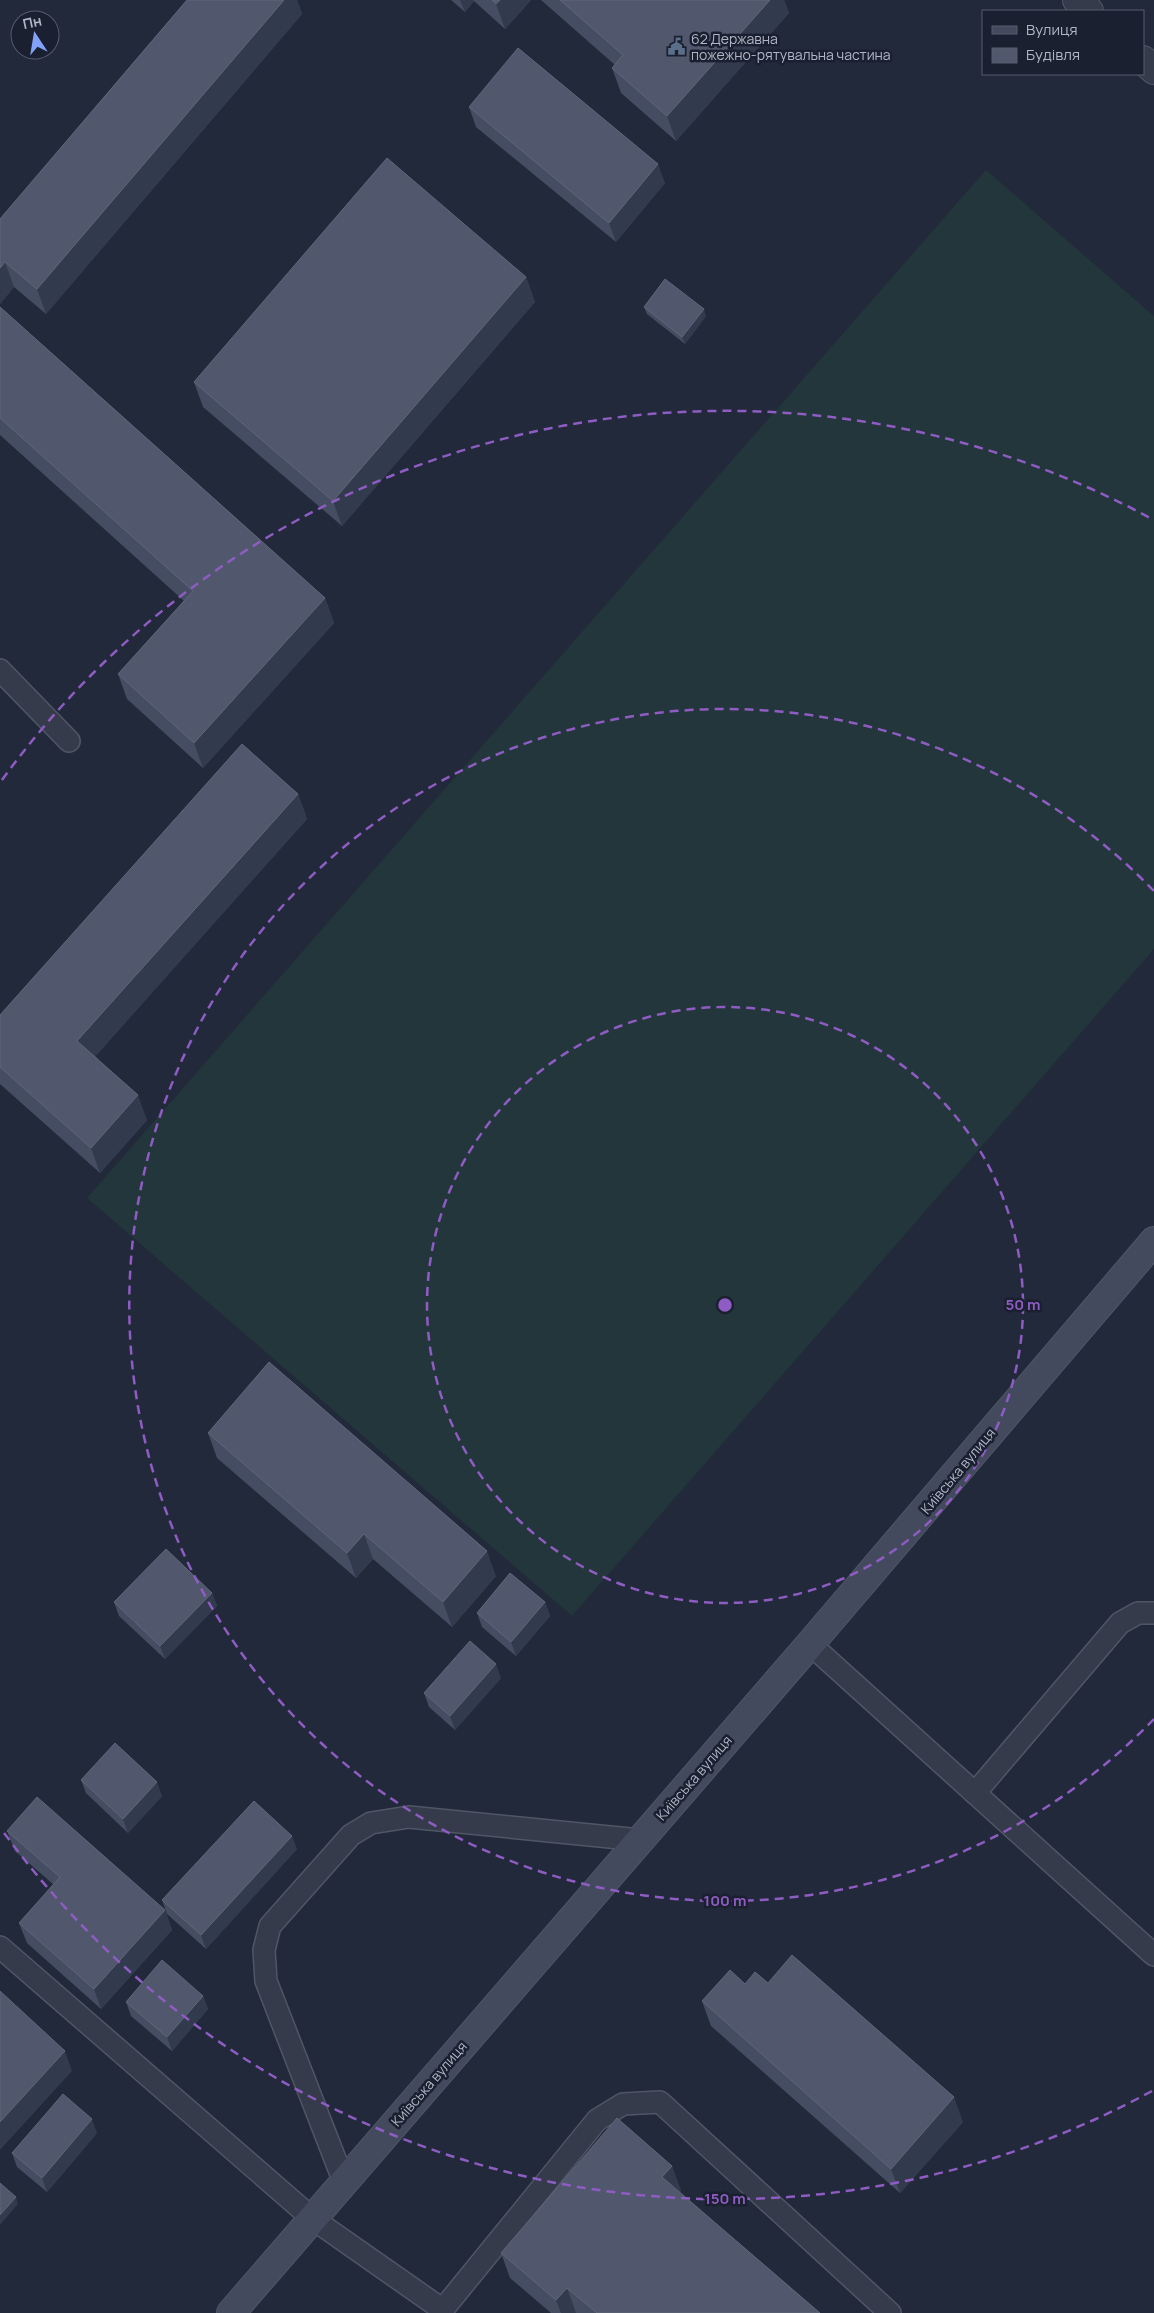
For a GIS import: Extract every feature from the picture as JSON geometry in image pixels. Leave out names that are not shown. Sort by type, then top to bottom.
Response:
[{"type":"main road","name":"Київська вулиця","points":[[231,2313],[810,1644],[1154,1241]]},
{"type":"street","points":[[1077,0],[1088,10]]},
{"type":"street","points":[[1144,61],[1154,70]]},
{"type":"lane","points":[[0,670],[69,742]]},
{"type":"lane","points":[[975,1793],[1120,1623],[1138,1613],[1154,1613]]},
{"type":"lane","points":[[810,1644],[1154,1956]]},
{"type":"lane","points":[[344,2182],[266,1981],[264,1950],[270,1926],[351,1835],[370,1823],[409,1817],[640,1840]]},
{"type":"lane","points":[[0,1947],[313,2219],[441,2311],[597,2120],[623,2104],[660,2102],[890,2313]]},
{"type":"green space","points":[[986,170],[1154,316],[1154,949],[572,1616],[87,1198]]},
{"type":"building","points":[[187,0],[284,0],[37,289],[5,262],[0,268],[0,219]]},
{"type":"building","points":[[492,0],[500,0],[496,4]]},
{"type":"building","name":"62 Державна пожежно-рятувальна частина","points":[[560,0],[770,0],[667,116],[612,68],[623,55]]},
{"type":"building","points":[[518,48],[658,164],[609,223],[469,107]]},
{"type":"building","points":[[387,158],[526,277],[333,501],[194,382]]},
{"type":"building","points":[[665,279],[704,309],[682,337],[644,307]]},
{"type":"building","points":[[0,307],[325,598],[194,743],[118,674],[193,591],[0,418]]},
{"type":"building","points":[[242,744],[298,794],[77,1041],[138,1095],[91,1148],[0,1067],[0,1015]]},
{"type":"building","points":[[269,1362],[487,1551],[443,1602],[364,1534],[347,1553],[208,1433]]},
{"type":"building","points":[[166,1549],[212,1593],[160,1646],[114,1602]]},
{"type":"building","points":[[510,1573],[545,1602],[511,1642],[477,1613]]},
{"type":"building","points":[[470,1641],[496,1664],[450,1716],[424,1693]]},
{"type":"building","points":[[115,1743],[157,1782],[123,1819],[81,1780]]},
{"type":"building","points":[[37,1797],[165,1910],[94,1989],[19,1923],[60,1877],[7,1831]]},
{"type":"building","points":[[254,1801],[292,1836],[201,1935],[162,1900]]},
{"type":"building","points":[[792,1955],[954,2097],[891,2169],[702,2001],[730,1970],[745,1984],[755,1972],[768,1983]]},
{"type":"building","points":[[162,1960],[203,1996],[167,2037],[126,2002]]},
{"type":"building","points":[[0,1991],[65,2051],[0,2122]]},
{"type":"building","points":[[63,2094],[92,2119],[42,2178],[12,2153]]},
{"type":"building","points":[[617,2118],[672,2166],[662,2177],[820,2313],[597,2313],[567,2288],[556,2300],[501,2253]]},
{"type":"building","points":[[0,2183],[16,2197],[0,2215]]},
{"type":"place","name":"62 Державна пожежно-рятувальна частина","points":[[677,47]]}]
